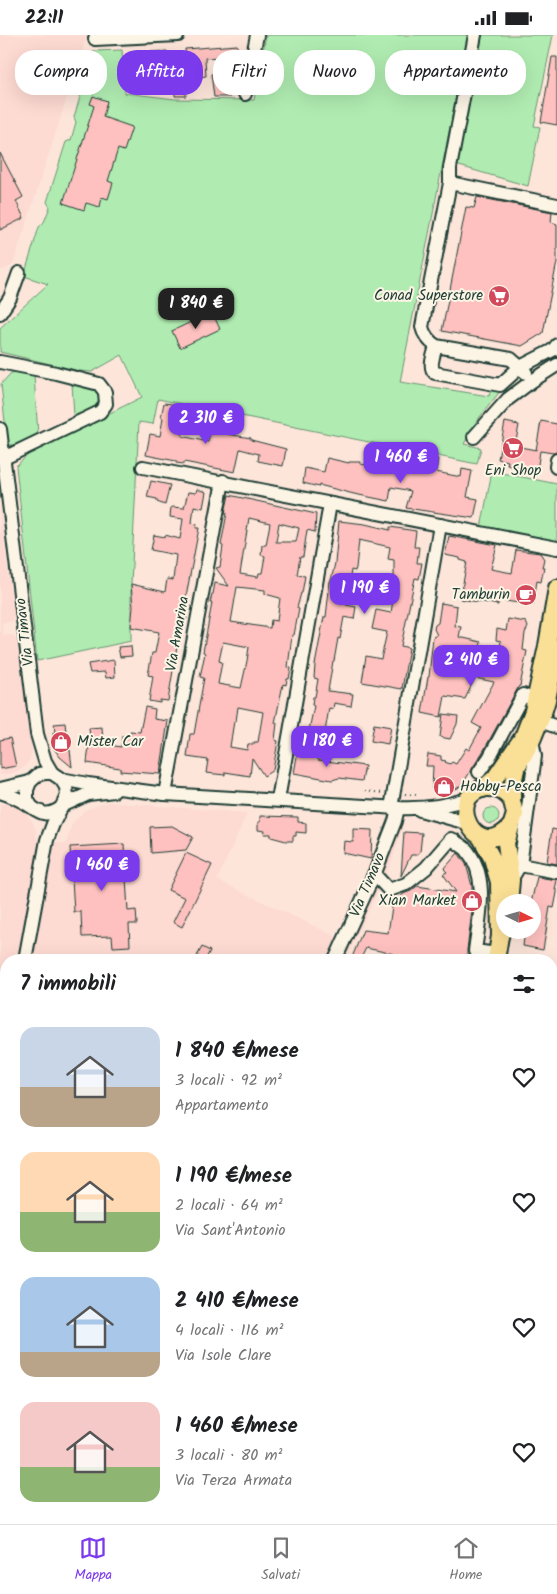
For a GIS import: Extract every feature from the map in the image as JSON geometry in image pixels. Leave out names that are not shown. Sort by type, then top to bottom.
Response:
[{"type":"main road","points":[[511,827],[498,837],[480,836],[472,831],[467,823],[465,815],[466,806],[476,793],[495,778],[523,737],[535,700],[557,588]]},
{"type":"main road","points":[[510,894],[511,880],[506,843],[515,814],[512,788],[516,769],[532,740],[547,700],[557,648]]},
{"type":"main road","points":[[476,793],[489,788],[503,791],[512,801]]},
{"type":"main road","points":[[480,836],[492,858],[500,882],[501,894]]},
{"type":"main road","points":[[498,954],[501,939]]},
{"type":"street","points":[[96,35],[95,39],[178,35]]},
{"type":"street","points":[[254,50],[257,35]]},
{"type":"street","points":[[475,35],[450,168],[450,183],[422,327],[423,333],[428,340],[436,346],[511,359],[532,381]]},
{"type":"street","points":[[450,183],[557,205]]},
{"type":"street","points":[[0,313],[10,297],[19,273]]},
{"type":"street","points":[[436,346],[431,368],[435,373],[500,385],[520,367],[553,351],[557,345]]},
{"type":"street","points":[[0,362],[99,384],[105,392],[106,404],[100,412],[4,458]]},
{"type":"street","points":[[474,437],[508,399],[557,365]]},
{"type":"street","name":"Via Timavo","points":[[0,429],[37,735],[45,761],[56,776]]},
{"type":"street","points":[[557,460],[557,467]]},
{"type":"street","points":[[143,467],[223,481],[330,504],[557,548]]},
{"type":"street","name":"Via Amarina","points":[[165,794],[223,481]]},
{"type":"street","points":[[278,800],[330,504]]},
{"type":"street","name":"Via Timavo","points":[[338,954],[374,874],[395,821],[394,793],[440,525]]},
{"type":"street","points":[[479,772],[489,758],[523,695],[535,700]]},
{"type":"street","points":[[540,721],[557,727]]},
{"type":"street","points":[[511,880],[520,865],[535,756],[532,740]]},
{"type":"street","points":[[496,745],[512,754]]},
{"type":"street","points":[[41,747],[32,780],[27,790],[27,799],[42,821],[47,840]]},
{"type":"street","points":[[0,791],[32,780],[45,773],[165,794],[415,809],[455,803],[476,793]]},
{"type":"street","points":[[27,954],[47,840],[67,796],[66,787],[56,776]]},
{"type":"street","points":[[0,791],[42,813],[49,814],[88,795],[134,789]]},
{"type":"street","points":[[415,809],[467,823]]},
{"type":"street","points":[[374,874],[390,890],[406,885],[426,868],[451,839],[454,840],[466,849],[475,863],[482,889],[475,951],[486,954]]},
{"type":"street","points":[[520,865],[557,872]]},
{"type":"path","points":[[365,791],[422,795]]},
{"type":"shaded area","points":[[0,35],[87,35],[82,50],[15,50],[15,95],[68,95],[13,265],[0,271]]},
{"type":"shaded area","points":[[0,509],[14,618],[12,621],[2,623],[3,636],[11,635],[17,640],[32,751],[29,761],[22,769],[0,775]]},
{"type":"shaded area","points":[[107,802],[247,813],[217,880],[339,938],[373,865],[387,823],[404,823],[391,864],[348,954],[0,954],[0,805],[11,804],[23,810],[32,821],[37,839],[66,844],[72,824],[85,810]]},
{"type":"green space","points":[[266,35],[468,35],[465,50],[385,50],[385,95],[456,95],[400,382],[489,396],[491,389],[501,390],[476,422],[464,444],[481,448],[477,464],[158,399],[153,424],[139,422],[131,584],[131,641],[37,661],[16,466],[30,453],[142,397],[122,355],[92,372],[80,371],[0,352],[0,328],[48,284],[24,276],[39,227],[44,222],[50,207],[47,202],[66,142],[71,140],[76,122],[74,117],[81,95],[107,95],[107,51],[117,50],[117,95],[142,95],[175,99],[254,100],[255,95],[284,95],[284,50],[263,50]]},
{"type":"green space","points":[[482,35],[553,35],[534,126],[540,127],[528,186],[456,165],[470,95],[526,95],[526,50],[479,50]]},
{"type":"green space","points":[[18,372],[34,375],[38,435],[19,445],[10,445],[7,441],[1,384],[11,373]]},
{"type":"green space","points":[[72,383],[88,387],[96,392],[98,401],[96,407],[74,416]]},
{"type":"green space","points":[[492,471],[557,484],[557,545],[481,528]]},
{"type":"green space","points":[[491,808],[497,810],[499,816],[497,822],[491,824],[485,822],[483,816],[485,810]]},
{"type":"building","points":[[237,45],[238,50],[213,50],[213,58],[205,58],[206,76],[203,76],[203,50],[185,49]]},
{"type":"building","points":[[552,57],[557,57],[557,125],[541,122]]},
{"type":"building","points":[[214,95],[230,95],[230,97],[214,97]]},
{"type":"building","points":[[93,96],[107,101],[103,117],[132,127],[124,151],[118,149],[108,181],[113,183],[108,199],[102,197],[100,207],[86,203],[84,210],[63,203],[94,106],[90,104]]},
{"type":"building","points":[[0,153],[23,197],[16,201],[24,218],[0,230]]},
{"type":"building","name":"Conad Superstore","points":[[477,197],[552,212],[551,222],[557,224],[557,262],[543,333],[522,346],[442,331],[466,207],[474,208]]},
{"type":"building","points":[[212,312],[220,329],[180,348],[172,331]]},
{"type":"building","points":[[164,403],[180,405],[179,411],[187,413],[182,436],[208,442],[211,427],[223,429],[222,432],[227,434],[251,438],[251,440],[286,449],[283,466],[258,461],[259,454],[240,449],[235,472],[184,462],[184,464],[176,463],[176,461],[146,455],[150,434],[160,436]]},
{"type":"building","name":"Eni Shop","points":[[541,421],[557,424],[557,452],[540,451],[537,471],[507,465],[508,461],[498,459],[505,422],[519,425],[515,446],[536,450]]},
{"type":"building","points":[[414,453],[438,459],[436,472],[461,477],[462,469],[472,471],[467,497],[478,499],[474,518],[406,508],[411,491],[391,487],[389,501],[303,483],[305,468],[324,472],[327,458],[349,463],[360,462],[360,464],[380,467],[380,464],[399,466],[401,457],[413,459]]},
{"type":"building","points":[[151,481],[170,485],[165,505],[157,502],[157,499],[147,497]]},
{"type":"building","points":[[197,489],[206,492],[203,508],[194,506],[192,523],[197,524],[196,528],[199,528],[184,607],[187,607],[185,615],[187,619],[184,621],[182,629],[180,628],[168,701],[160,700],[160,703],[149,701],[153,676],[148,675],[152,653],[155,653],[159,632],[131,627],[133,607],[131,584],[165,592],[167,579],[173,580],[176,555],[151,550],[154,535],[165,537],[165,535],[180,539],[183,519],[170,517],[171,507],[184,508],[188,492],[196,493]]},
{"type":"building","points":[[229,495],[316,514],[315,532],[307,530],[303,557],[300,557],[297,575],[305,576],[297,608],[299,609],[294,635],[292,635],[288,667],[291,668],[289,679],[287,679],[286,685],[283,684],[275,723],[277,723],[275,740],[278,741],[273,770],[264,776],[252,758],[250,776],[225,772],[225,775],[206,773],[208,760],[187,757],[190,734],[194,734],[204,678],[200,677],[205,653],[203,652],[212,594],[215,583],[229,586],[216,568],[220,567],[223,546],[221,545],[227,513],[225,513]],"holes":[[[249,518],[270,523],[266,545],[262,545],[261,555],[265,556],[262,573],[259,573],[258,577],[240,574]],[[279,523],[299,528],[296,542],[276,542]],[[237,587],[265,590],[265,594],[280,598],[277,621],[271,620],[270,628],[231,622]],[[223,642],[249,647],[241,688],[218,684],[222,662],[219,661]],[[238,707],[263,712],[258,742],[248,744],[247,750],[230,747],[234,721],[236,721]]]},
{"type":"building","points":[[339,521],[365,524],[390,530],[390,527],[416,531],[414,547],[419,547],[417,563],[422,563],[419,579],[415,578],[401,646],[409,648],[402,689],[362,682],[366,656],[381,659],[387,632],[372,629],[376,610],[391,613],[396,579],[394,579],[394,560],[388,559],[390,547],[359,540],[356,568],[355,571],[351,570],[346,605],[356,607],[354,619],[344,617],[328,691],[353,694],[351,706],[334,703],[333,709],[329,708],[324,738],[308,735],[314,706],[312,705],[313,697],[315,697],[318,679],[314,678],[315,665],[324,617],[326,617],[330,581],[335,563]]},
{"type":"building","points":[[449,536],[497,545],[491,569],[512,573],[516,550],[540,553],[544,559],[542,567],[544,567],[541,582],[537,581],[533,605],[498,600],[498,605],[460,599],[467,562],[460,560],[460,558],[445,555]]},
{"type":"building","points":[[441,603],[457,606],[455,626],[461,627],[459,637],[481,642],[477,661],[497,663],[501,641],[496,640],[497,629],[506,631],[508,619],[526,622],[528,627],[525,633],[523,650],[527,651],[520,686],[465,780],[458,788],[451,790],[432,789],[433,766],[426,766],[428,754],[441,756],[441,760],[450,764],[452,762],[456,764],[466,748],[469,750],[481,728],[472,723],[494,682],[475,678],[465,699],[445,696],[441,717],[422,713],[429,677],[433,637],[437,635],[434,629],[438,623]]},
{"type":"building","points":[[131,646],[132,656],[120,657],[118,647]]},
{"type":"building","points":[[114,660],[115,677],[106,678],[105,672],[90,673],[88,664]]},
{"type":"building","points":[[145,707],[155,709],[154,719],[168,721],[160,774],[120,771],[120,768],[87,763],[90,737],[89,728],[102,727],[103,744],[121,747],[122,736],[130,736],[130,731],[140,732]]},
{"type":"building","points":[[443,714],[458,716],[457,724],[450,739],[440,737]]},
{"type":"building","name":"Mister Car","points":[[65,723],[72,767],[55,750],[54,724]]},
{"type":"building","points":[[374,724],[391,727],[388,744],[371,741]]},
{"type":"building","points":[[10,738],[16,766],[0,769],[0,740]]},
{"type":"building","points":[[298,751],[318,755],[318,760],[365,766],[362,781],[339,778],[332,780],[294,773]]},
{"type":"building","points":[[260,816],[298,817],[298,822],[306,823],[306,833],[296,832],[296,836],[293,836],[293,841],[271,837],[271,834],[264,834],[265,831],[258,830]]},
{"type":"building","points":[[172,826],[193,837],[186,850],[151,853],[150,827]]},
{"type":"building","points":[[353,829],[372,830],[371,859],[343,853],[344,841],[353,842]]},
{"type":"building","points":[[552,829],[557,830],[557,864],[547,862]]},
{"type":"building","points":[[404,832],[422,833],[420,852],[416,855],[411,855],[401,876]]},
{"type":"building","points":[[124,844],[128,911],[136,910],[137,924],[129,924],[130,946],[113,947],[112,936],[82,937],[81,912],[74,912],[70,847]]},
{"type":"building","points":[[186,853],[212,865],[182,927],[173,922],[185,898],[168,890]]},
{"type":"building","points":[[458,853],[466,864],[472,886],[472,911],[467,954],[394,954],[366,948],[363,954],[353,954],[363,930],[388,933],[392,907],[403,894],[417,886],[456,892],[443,874],[447,872],[444,869]]},
{"type":"building","points":[[537,877],[557,880],[554,908],[550,907],[543,950],[523,946],[524,939],[541,939],[541,894],[533,894]]},
{"type":"building","points":[[202,947],[210,951],[208,954],[198,954]]},
{"type":"place","name":"Conad Superstore","points":[[499,296]]},
{"type":"place","name":"Eni Shop","points":[[513,448]]},
{"type":"place","name":"Tamburin","points":[[526,595]]},
{"type":"place","name":"Mister Car","points":[[61,742]]},
{"type":"place","name":"Hobby-Pesca","points":[[444,787]]},
{"type":"place","name":"Xian Market","points":[[472,901]]}]
